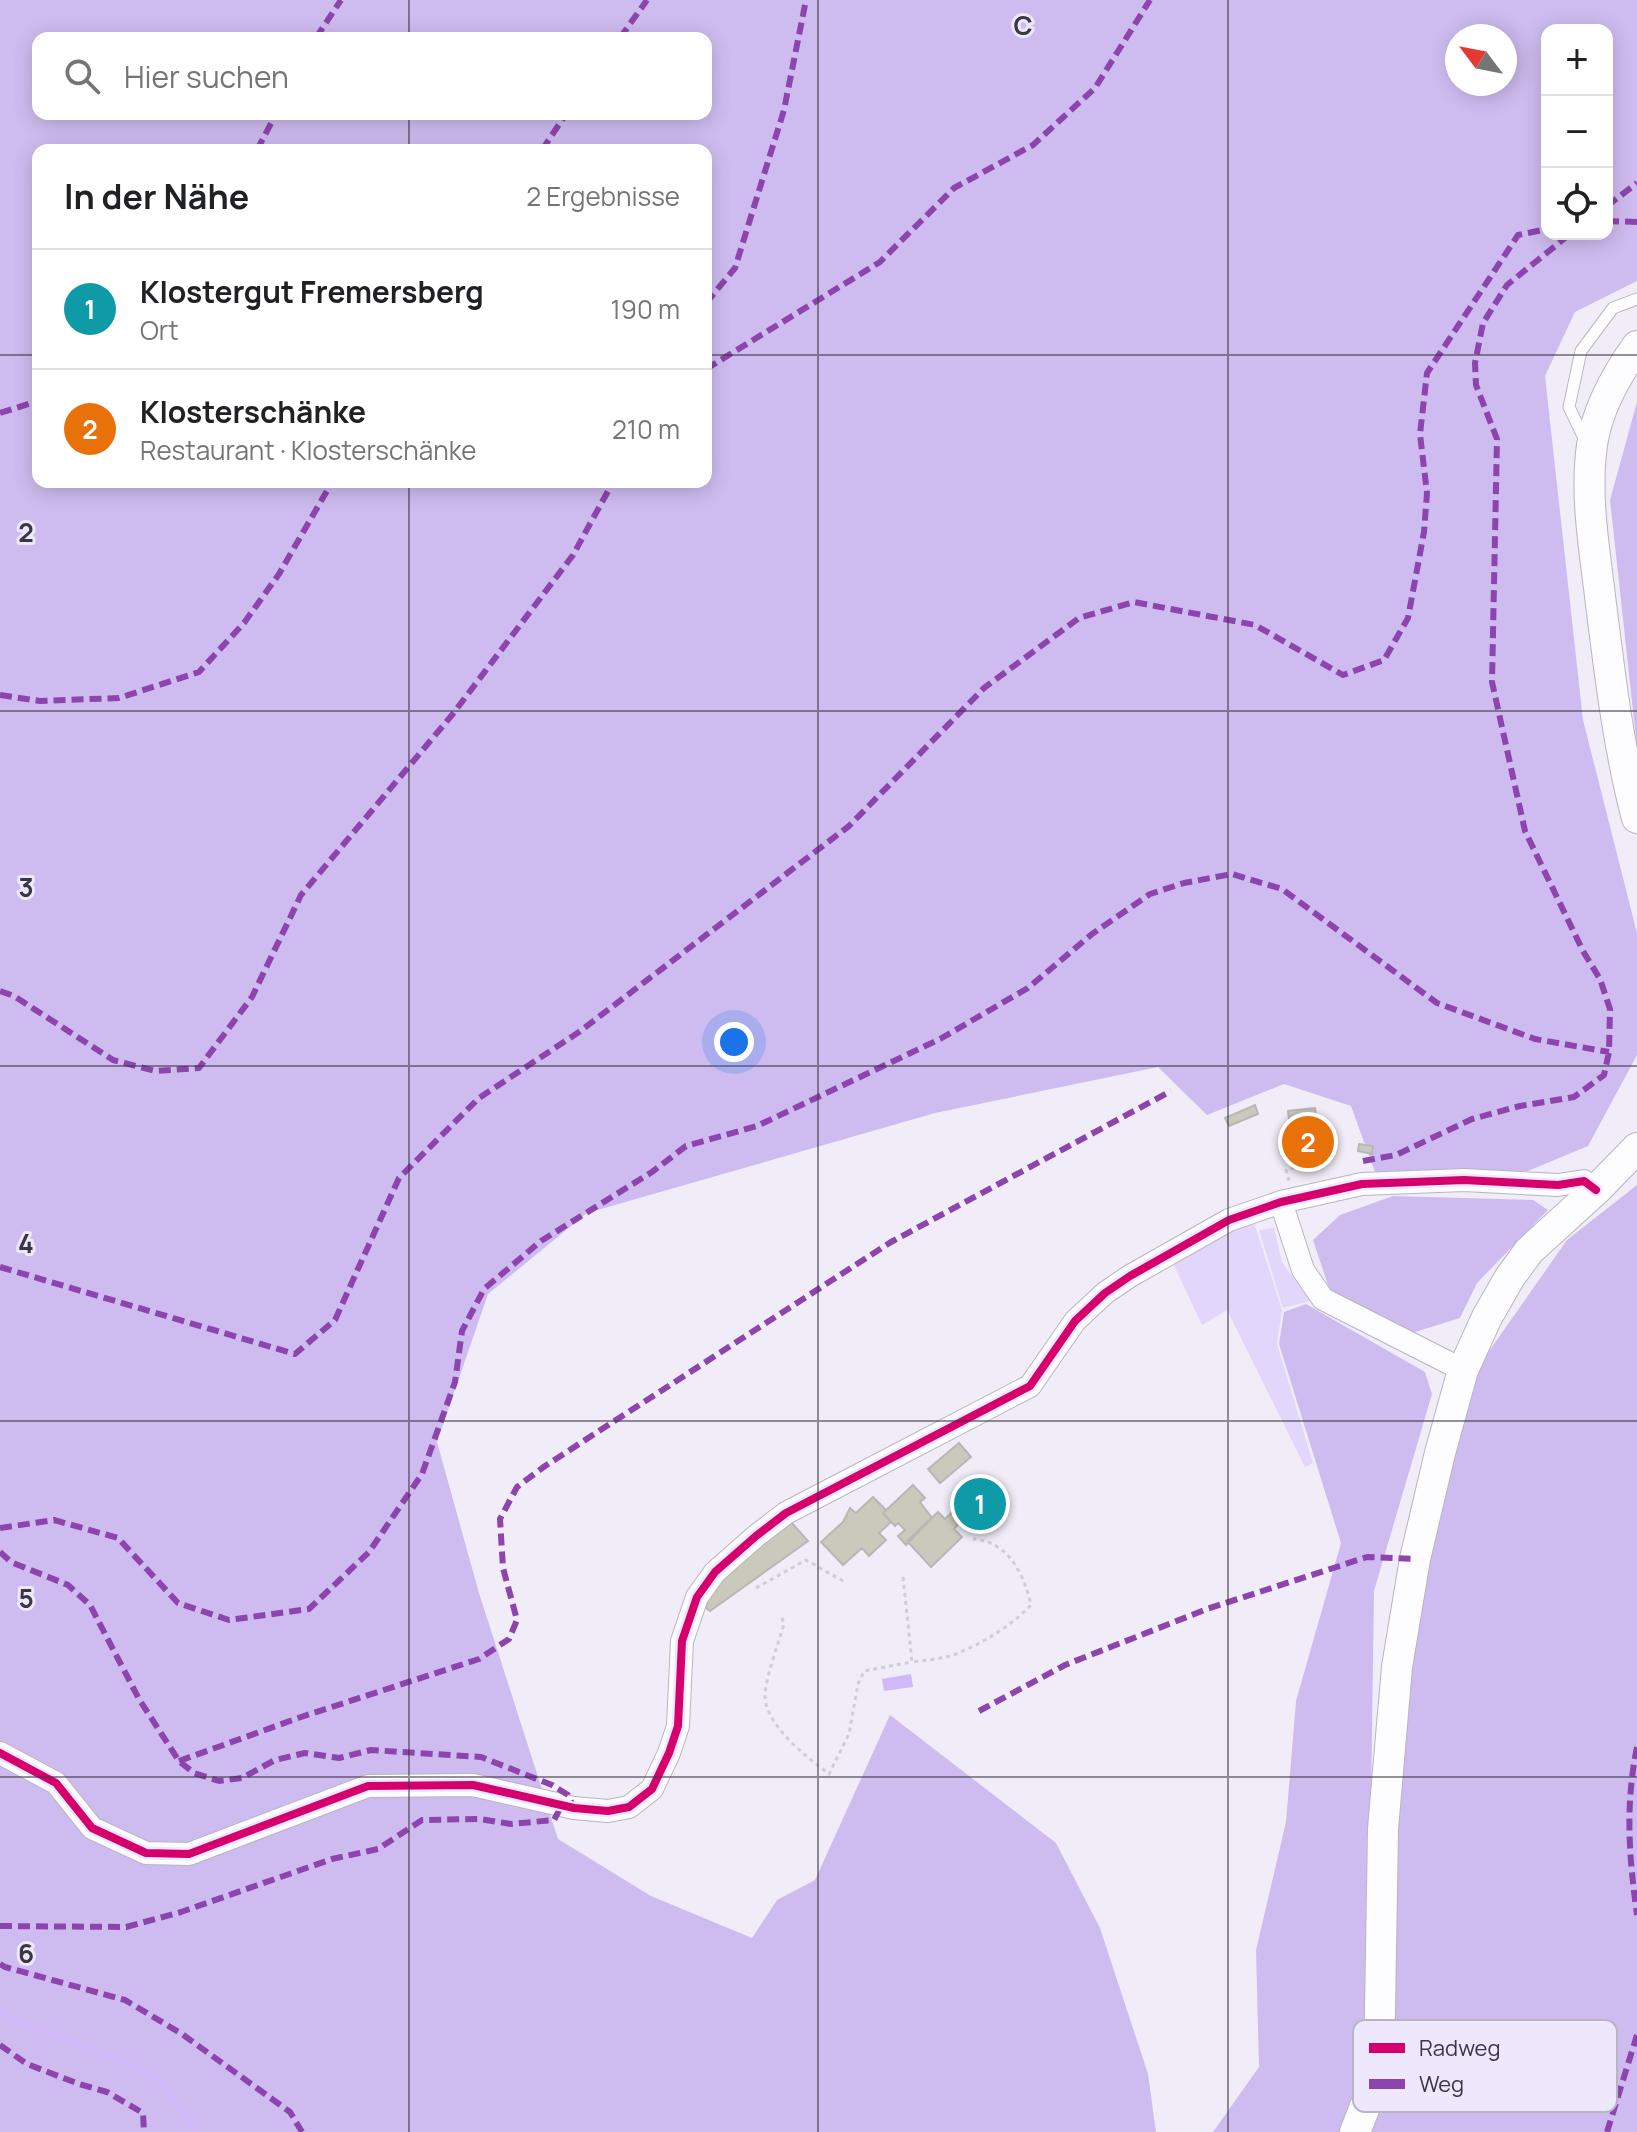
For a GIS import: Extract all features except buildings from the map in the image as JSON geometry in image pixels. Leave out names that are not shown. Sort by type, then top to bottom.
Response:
[{"type":"main road","points":[[1637,346],[1618,372],[1592,443],[1589,500],[1605,634],[1637,818]]},
{"type":"main road","points":[[1380,2020],[1383,1829],[1397,1667],[1415,1559],[1463,1370],[1487,1317],[1523,1260],[1637,1148]]},
{"type":"main road","points":[[1355,2132],[1363,2112]]},
{"type":"street","points":[[0,1753],[56,1783],[92,1828],[146,1853],[189,1854],[368,1786],[473,1785],[574,1808],[608,1811],[629,1807],[652,1789],[669,1753],[678,1726],[682,1641],[687,1620],[697,1597],[715,1572],[786,1513],[1030,1386],[1075,1321],[1130,1276],[1229,1220],[1281,1202],[1362,1184],[1464,1180],[1558,1185],[1584,1181],[1596,1190]]},
{"type":"street","points":[[1281,1202],[1303,1270],[1323,1299],[1463,1370]]},
{"type":"lane","points":[[1592,443],[1583,436],[1569,407],[1581,351],[1613,308],[1637,299]]},
{"type":"path","points":[[782,1618],[784,1624],[765,1698],[776,1724],[798,1750],[829,1774],[849,1734],[858,1684],[864,1671],[954,1655],[1017,1620],[1031,1605],[1026,1585],[1008,1555],[995,1544],[973,1539]]},
{"type":"path","points":[[756,1588],[806,1560],[843,1581]]},
{"type":"path","points":[[903,1577],[912,1662]]},
{"type":"shaded area","points":[[0,0],[1637,0],[1637,281],[1575,312],[1545,376],[1583,720],[1637,933],[1637,1055],[1588,1146],[1528,1171],[1375,1172],[1351,1106],[1284,1084],[1207,1115],[1158,1067],[935,1113],[587,1213],[488,1294],[437,1442],[479,1593],[558,1839],[651,1896],[752,1938],[777,1900],[815,1880],[890,1715],[1056,1843],[1100,1928],[1148,2074],[1156,2132],[0,2132]]},
{"type":"shaded area","points":[[1637,402],[1637,747],[1610,500]]},
{"type":"shaded area","points":[[1637,1185],[1637,2132],[1369,2132],[1371,2112],[1617,2112],[1617,2020],[1379,2020],[1408,1673],[1425,1561],[1480,1364],[1567,1240]]},
{"type":"shaded area","points":[[1393,1196],[1533,1200],[1548,1210],[1477,1283],[1460,1318],[1412,1333],[1330,1291],[1313,1240],[1340,1215]]},
{"type":"shaded area","points":[[1253,1219],[1282,1310],[1277,1344],[1313,1463],[1305,1467],[1227,1310],[1202,1325],[1172,1261]]},
{"type":"shaded area","points":[[1274,1228],[1282,1262],[1310,1301],[1283,1308],[1259,1230]]},
{"type":"shaded area","points":[[1306,1304],[1425,1372],[1432,1394],[1374,1591],[1368,2015],[1368,2020],[1353,2020],[1353,2104],[1343,2132],[1213,2132],[1259,2067],[1256,1950],[1286,1822],[1296,1701],[1341,1543],[1279,1344],[1284,1312]]},
{"type":"shaded area","points":[[911,1674],[913,1687],[884,1691],[882,1679]]},
{"type":"waterway","points":[[0,2011],[12,2019],[123,2061],[156,2077],[198,2132]]},
{"type":"marked path","points":[[320,32],[341,0]]},
{"type":"marked path","points":[[624,32],[647,0]]},
{"type":"marked path","points":[[712,296],[735,268],[784,110],[806,0]]},
{"type":"marked path","points":[[712,365],[880,262],[954,188],[1033,145],[1095,88],[1150,0]]},
{"type":"marked path","points":[[260,144],[273,120]]},
{"type":"marked path","points":[[546,144],[562,120]]},
{"type":"marked path","points":[[1613,201],[1637,183]]},
{"type":"marked path","points":[[1613,221],[1637,222]]},
{"type":"marked path","points":[[0,1267],[295,1354],[335,1320],[399,1178],[479,1098],[579,1032],[849,826],[984,688],[1079,618],[1134,602],[1255,625],[1343,675],[1384,660],[1408,618],[1424,532],[1427,493],[1420,434],[1427,373],[1518,235],[1541,230]]},
{"type":"marked path","points":[[1363,1161],[1396,1155],[1472,1119],[1520,1106],[1574,1097],[1604,1075],[1609,1052],[1610,1009],[1600,979],[1583,951],[1525,831],[1492,682],[1497,439],[1476,385],[1475,363],[1483,323],[1507,285],[1563,240]]},
{"type":"marked path","points":[[0,413],[32,403]]},
{"type":"marked path","points":[[0,695],[40,701],[119,698],[199,672],[244,623],[279,574],[329,488]]},
{"type":"marked path","points":[[0,991],[14,996],[113,1060],[155,1071],[199,1068],[252,997],[301,895],[452,715],[573,555],[610,488]]},
{"type":"marked path","points":[[0,1528],[54,1520],[118,1538],[178,1603],[229,1620],[309,1609],[369,1552],[422,1474],[455,1382],[462,1331],[484,1289],[541,1241],[652,1172],[686,1146],[757,1126],[940,1039],[1028,988],[1092,934],[1150,894],[1184,883],[1232,874],[1282,889],[1437,1003],[1535,1039],[1609,1052]]},
{"type":"marked path","points":[[179,1761],[479,1659],[509,1639],[517,1620],[503,1568],[500,1519],[517,1487],[891,1242],[1171,1091]]},
{"type":"marked path","points":[[0,1552],[11,1562],[68,1585],[90,1605],[139,1699],[179,1761],[194,1773],[219,1781],[242,1778],[275,1760],[305,1753],[339,1758],[371,1750],[481,1757],[552,1785],[568,1795],[574,1808]]},
{"type":"marked path","points":[[979,1711],[1065,1665],[1207,1609],[1367,1557],[1415,1559]]},
{"type":"marked path","points":[[1637,1747],[1631,1790],[1630,1831],[1637,1915]]},
{"type":"marked path","points":[[0,1926],[126,1927],[181,1912],[332,1859],[378,1849],[422,1820],[480,1819],[511,1824],[554,1820],[562,1805]]},
{"type":"marked path","points":[[0,1964],[125,2000],[182,2034],[290,2112],[302,2132]]},
{"type":"marked path","points":[[1617,2100],[1637,2035]]},
{"type":"marked path","points":[[0,2045],[27,2064],[107,2092],[143,2113],[144,2132]]},
{"type":"marked path","points":[[1607,2132],[1613,2112]]},
{"type":"cycle path","points":[[0,1753],[56,1783],[92,1828],[146,1853],[189,1854],[368,1786],[473,1785],[574,1808],[608,1811],[629,1807],[652,1789],[669,1753],[678,1726],[682,1641],[697,1597],[715,1572],[786,1513],[1030,1386],[1075,1321],[1105,1293],[1130,1276],[1229,1220],[1281,1202],[1362,1184],[1464,1180],[1558,1185],[1584,1181],[1596,1190]]},
{"type":"place","name":"Klosterschänke","points":[[1308,1142]]},
{"type":"place","name":"Klostergut Fremersberg","points":[[980,1504]]}]
